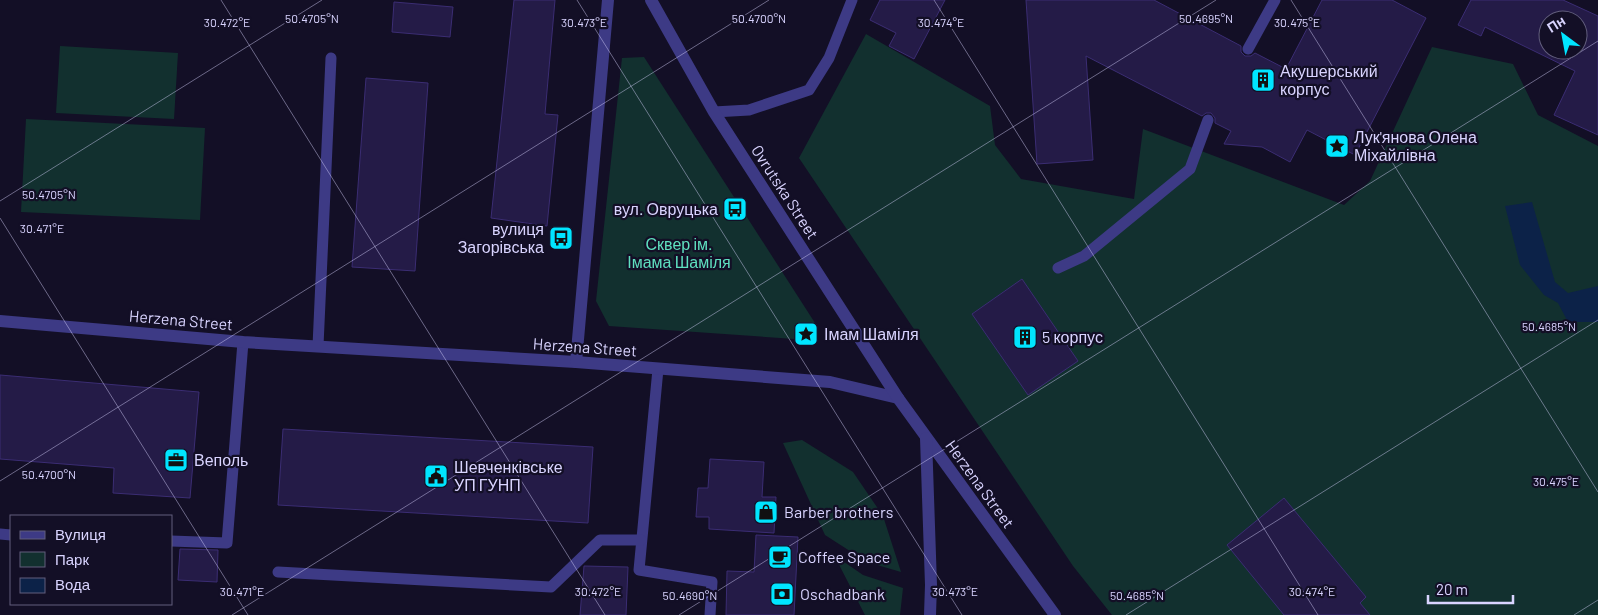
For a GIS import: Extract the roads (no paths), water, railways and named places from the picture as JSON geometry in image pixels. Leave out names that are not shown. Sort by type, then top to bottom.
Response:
[{"type":"street","points":[[576,362],[608,0]]},
{"type":"street","name":"Ovrutska Street","points":[[651,0],[714,112],[898,398]]},
{"type":"street","name":"Herzena Street","points":[[0,320],[243,342],[576,362],[830,382],[898,398],[1055,615]]},
{"type":"street","points":[[926,438],[931,585],[930,615]]},
{"type":"lane","points":[[714,112],[749,110],[809,90],[829,58],[852,0]]},
{"type":"lane","points":[[1248,49],[1275,0]]},
{"type":"lane","points":[[318,346],[331,58]]},
{"type":"lane","points":[[1058,268],[1084,256],[1190,169],[1208,120]]},
{"type":"lane","points":[[172,541],[227,542],[243,342]]},
{"type":"lane","points":[[658,369],[639,570],[712,582],[710,615]]},
{"type":"lane","points":[[278,572],[551,587],[600,540],[641,540]]},
{"type":"water","points":[[1532,202],[1555,282],[1568,293],[1598,286],[1598,322],[1568,322],[1558,303],[1544,295],[1520,265],[1505,206]]},
{"type":"place","name":"Акушерський корпус","points":[[1263,80]]},
{"type":"place","name":"Лук'янова Олена Міхайлівна","points":[[1337,146]]},
{"type":"place","name":"вул. Овруцька","points":[[735,209]]},
{"type":"place","name":"вулиця Загорівська","points":[[561,238]]},
{"type":"place","name":"Імам Шаміля","points":[[806,334]]},
{"type":"place","name":"5 корпус","points":[[1025,337]]},
{"type":"place","name":"Веполь","points":[[176,460]]},
{"type":"place","name":"Шевченківське УП ГУНП","points":[[436,476]]},
{"type":"place","name":"Barber brothers","points":[[766,512]]},
{"type":"place","name":"Coffee Space","points":[[780,557]]},
{"type":"place","name":"Oschadbank","points":[[782,594]]},
{"type":"park label","name":"Сквер ім. Імама Шаміля","points":[[679,253]]}]
